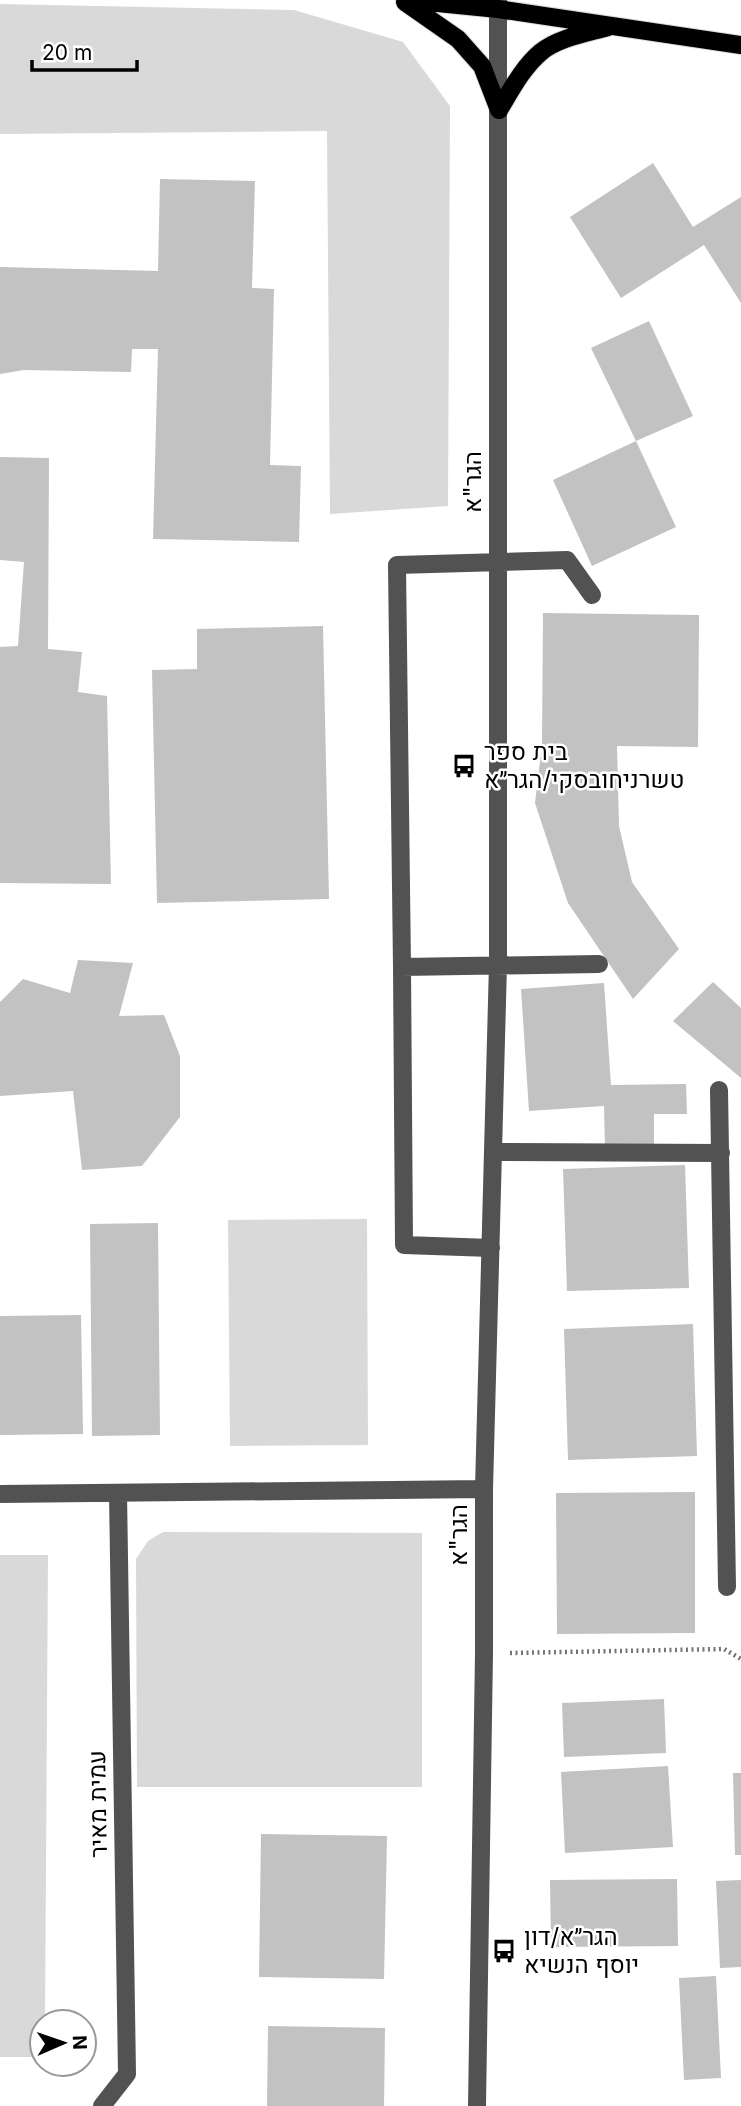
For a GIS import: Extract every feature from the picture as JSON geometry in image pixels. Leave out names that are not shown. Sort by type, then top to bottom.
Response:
[{"type":"main road","points":[[402,0],[458,39],[482,66],[499,110]]},
{"type":"main road","points":[[408,0],[498,4],[741,45]]},
{"type":"main road","points":[[499,110],[524,71],[542,51],[568,39],[613,25]]},
{"type":"street","name":"הגר\"א","points":[[477,2106],[484,1489],[498,964],[498,4]]},
{"type":"street","points":[[491,1248],[404,1245],[397,565],[567,560],[592,595]]},
{"type":"street","points":[[402,967],[599,964]]},
{"type":"street","points":[[719,1090],[727,1587]]},
{"type":"street","points":[[493,1152],[721,1153]]},
{"type":"street","points":[[0,1494],[484,1489]]},
{"type":"street","name":"עמית מאיר","points":[[102,2106],[127,2074],[118,1493]]},
{"type":"path","points":[[484,1653],[724,1649],[741,1659]]},
{"type":"shaded area","points":[[0,4],[294,10],[403,42],[450,106],[448,506],[330,514],[327,131],[0,134]]},
{"type":"shaded area","points":[[367,1219],[368,1445],[230,1446],[228,1220]]},
{"type":"shaded area","points":[[163,1532],[422,1533],[422,1787],[137,1787],[136,1559],[148,1541]]},
{"type":"shaded area","points":[[0,1555],[48,1555],[45,2008],[28,2008],[28,2057],[0,2057]]},
{"type":"building","points":[[653,163],[693,227],[741,197],[741,303],[704,245],[621,298],[570,217]]},
{"type":"building","points":[[160,179],[255,181],[252,288],[274,289],[270,465],[301,466],[299,542],[153,539],[158,349],[132,349],[131,372],[24,370],[0,374],[0,267],[158,271]]},
{"type":"building","points":[[649,321],[693,416],[636,441],[591,348]]},
{"type":"building","points":[[636,441],[676,527],[592,566],[553,480]]},
{"type":"building","points":[[0,457],[49,458],[48,649],[82,652],[78,692],[107,696],[111,884],[0,883],[0,647],[18,646],[24,562],[0,560]]},
{"type":"building","points":[[543,613],[699,615],[698,747],[617,746],[619,826],[632,882],[679,949],[633,999],[568,903],[535,803],[542,745]]},
{"type":"building","points":[[323,626],[329,899],[157,903],[152,670],[197,669],[197,629]]},
{"type":"building","points":[[78,960],[133,963],[119,1016],[164,1015],[180,1056],[180,1117],[142,1166],[82,1170],[73,1091],[0,1096],[0,1002],[23,979],[70,993]]},
{"type":"building","points":[[713,982],[741,1008],[741,1078],[673,1021]]},
{"type":"building","points":[[604,983],[611,1085],[686,1084],[687,1114],[654,1114],[654,1145],[605,1147],[604,1106],[529,1111],[521,989]]},
{"type":"building","points":[[685,1165],[689,1288],[567,1291],[563,1169]]},
{"type":"building","points":[[158,1223],[160,1435],[92,1436],[90,1224]]},
{"type":"building","points":[[81,1315],[83,1434],[0,1435],[0,1316]]},
{"type":"building","points":[[693,1324],[697,1456],[568,1460],[564,1329]]},
{"type":"building","points":[[695,1492],[695,1633],[557,1634],[556,1493]]},
{"type":"building","points":[[664,1699],[666,1753],[564,1757],[562,1703]]},
{"type":"building","points":[[668,1766],[673,1847],[565,1853],[561,1772]]},
{"type":"building","points":[[733,1773],[741,1773],[741,1855],[735,1855]]},
{"type":"building","points":[[261,1834],[387,1836],[384,1979],[259,1977]]},
{"type":"building","points":[[677,1879],[678,1946],[551,1947],[550,1880]]},
{"type":"building","points":[[741,1880],[741,1967],[720,1968],[716,1881]]},
{"type":"building","points":[[716,1976],[721,2078],[684,2080],[679,1978]]},
{"type":"building","points":[[268,2026],[385,2028],[384,2106],[267,2106]]},
{"type":"place","name":"בית ספר טשרניחובסקי/הגר״א","points":[[464,766]]},
{"type":"place","name":"הגר״א/דון יוסף הנשיא","points":[[504,1951]]}]
